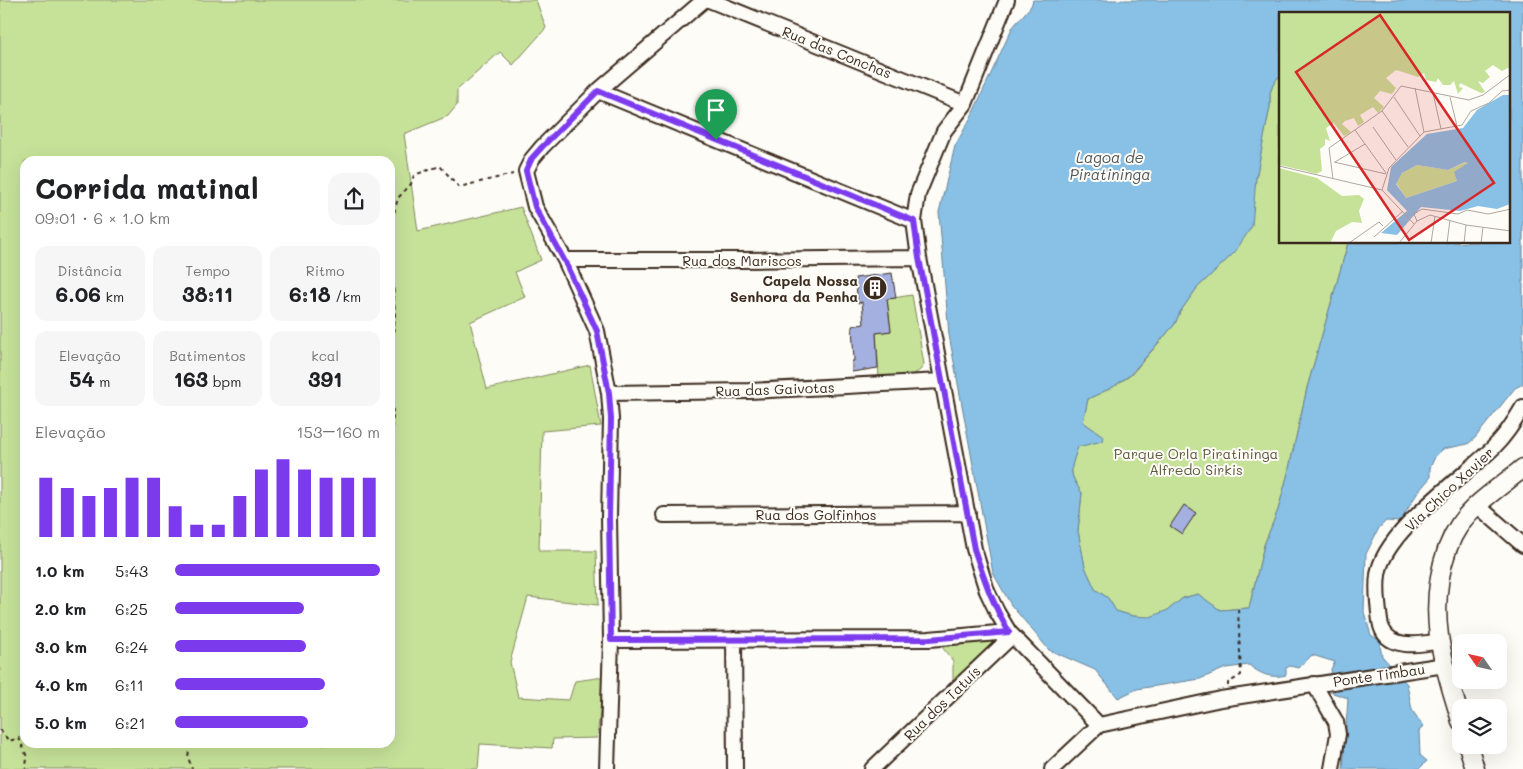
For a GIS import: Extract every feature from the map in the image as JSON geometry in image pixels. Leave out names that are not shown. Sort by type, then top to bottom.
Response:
[{"type":"street","points":[[607,769],[611,640],[609,517],[611,419],[609,393],[597,331],[564,260],[535,207],[526,171],[532,158],[598,91],[704,0]]},
{"type":"street","name":"Rua das Conchas","points":[[709,0],[965,104]]},
{"type":"street","points":[[1007,0],[965,104],[944,131],[918,194],[914,221],[941,381],[974,549],[987,591],[997,612],[1011,634],[1099,725],[1052,769]]},
{"type":"street","points":[[598,91],[914,221]]},
{"type":"street","name":"Rua dos Mariscos","points":[[564,260],[919,258]]},
{"type":"street","name":"Rua das Gaivotas","points":[[609,393],[750,391],[941,381]]},
{"type":"street","name":"Via Chico Xavier","points":[[1440,641],[1407,645],[1394,641],[1385,633],[1380,623],[1378,603],[1378,575],[1380,566],[1394,542],[1442,492],[1496,446],[1523,407]]},
{"type":"street","points":[[1455,699],[1440,641],[1438,606],[1439,584],[1443,564],[1450,542],[1460,524],[1523,468]]},
{"type":"street","points":[[1478,506],[1523,545]]},
{"type":"street","name":"Rua dos Golfinhos","points":[[664,515],[968,513]]},
{"type":"street","points":[[611,640],[929,639],[1011,634]]},
{"type":"street","name":"Rua dos Tatuís","points":[[872,769],[1011,634]]},
{"type":"street","points":[[734,639],[735,769]]},
{"type":"street","name":"Ponte Timbau","points":[[1099,725],[1221,699],[1445,665]]},
{"type":"street","points":[[1321,683],[1336,722],[1338,734],[1332,769]]},
{"type":"street","points":[[1471,754],[1475,769]]},
{"type":"path","points":[[395,209],[398,198],[411,184],[414,175],[440,166],[459,187],[526,171]]},
{"type":"path","points":[[1238,609],[1241,675]]},
{"type":"path","points":[[0,730],[9,741],[20,738]]},
{"type":"path","points":[[24,748],[27,758],[26,769]]},
{"type":"path","points":[[189,748],[188,757],[192,769]]},
{"type":"green space","points":[[0,0],[536,0],[546,28],[513,65],[500,52],[457,90],[457,105],[448,116],[404,134],[418,231],[521,207],[541,260],[515,272],[525,297],[470,322],[487,389],[590,365],[601,426],[542,431],[539,551],[596,551],[598,605],[528,597],[510,662],[518,697],[569,700],[575,681],[604,677],[597,738],[553,739],[552,748],[480,744],[478,769],[0,769]]},
{"type":"green space","name":"Parque Orla Piratininga Alfredo Sirkis","points":[[1279,77],[1279,244],[1348,244],[1307,388],[1288,473],[1278,510],[1264,545],[1249,608],[1220,610],[1198,594],[1183,598],[1168,610],[1150,618],[1133,616],[1116,611],[1108,598],[1095,589],[1085,567],[1078,531],[1082,493],[1072,475],[1072,466],[1078,446],[1102,441],[1103,436],[1083,422],[1088,399],[1113,387],[1131,375],[1175,324],[1180,312],[1197,288],[1235,252],[1256,178],[1270,107],[1270,93]]},
{"type":"green space","points":[[912,295],[924,364],[921,369],[911,375],[879,377],[876,333],[891,331],[887,299]]},
{"type":"green space","points":[[988,639],[993,645],[953,681],[953,661],[942,647]]},
{"type":"water","name":"Lagoa de Piratininga","points":[[1033,0],[1523,0],[1523,384],[1515,388],[1475,438],[1468,444],[1443,449],[1435,457],[1430,468],[1430,478],[1418,492],[1400,522],[1386,521],[1379,528],[1366,554],[1364,612],[1371,635],[1382,642],[1380,646],[1382,656],[1407,684],[1412,710],[1423,726],[1419,731],[1420,755],[1427,761],[1419,769],[1343,769],[1348,698],[1333,693],[1331,669],[1335,662],[1312,655],[1299,668],[1290,666],[1286,668],[1286,675],[1275,676],[1257,671],[1249,665],[1226,668],[1200,679],[1137,689],[1118,698],[1095,670],[1049,650],[1011,605],[993,573],[949,335],[939,212],[955,146],[971,117],[1012,28],[1031,6]],"holes":[[[1279,12],[1510,12],[1510,244],[1348,244],[1307,388],[1288,473],[1278,510],[1264,545],[1249,608],[1220,610],[1198,594],[1183,598],[1168,610],[1150,617],[1133,616],[1116,611],[1108,598],[1095,589],[1085,567],[1078,531],[1082,493],[1072,476],[1073,461],[1078,447],[1102,441],[1103,436],[1083,422],[1088,399],[1113,387],[1130,375],[1175,324],[1180,312],[1197,288],[1235,252],[1252,226],[1256,178],[1270,107],[1270,93],[1279,77]]]},
{"type":"building","points":[[892,273],[896,298],[887,299],[891,331],[876,333],[878,368],[852,372],[852,361],[854,361],[852,326],[864,324],[862,302],[858,303],[855,278]]},
{"type":"building","points":[[1184,505],[1196,513],[1182,534],[1170,526]]},
{"type":"place","name":"Capela Nossa Senhora da Penha","points":[[875,288]]},
{"type":"route","points":[[598,91],[716,140],[914,221],[941,381],[974,549],[987,591],[1009,632],[929,639],[611,640],[609,517],[611,419],[609,393],[597,331],[564,260],[535,207],[526,171],[532,158],[598,91]]}]
